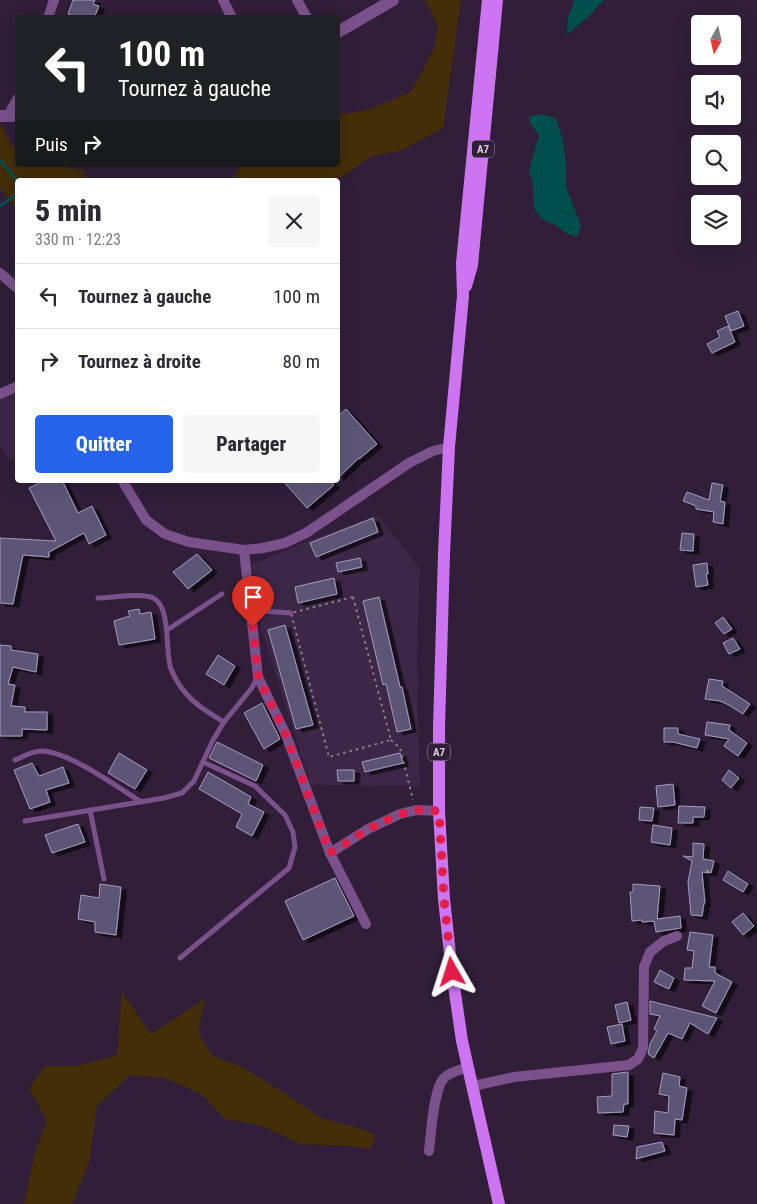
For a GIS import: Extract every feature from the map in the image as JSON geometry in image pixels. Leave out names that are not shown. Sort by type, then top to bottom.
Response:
[{"type":"main road","name":"A7","points":[[488,0],[462,263],[463,296],[449,447],[439,728],[439,811],[444,899],[461,1032],[499,1204]]},
{"type":"main road","name":"A7","points":[[463,296],[472,265],[497,0]]},
{"type":"street","points":[[49,15],[54,0]]},
{"type":"street","points":[[224,0],[231,15]]},
{"type":"street","points":[[297,0],[305,15]]},
{"type":"street","points":[[340,31],[393,0]]},
{"type":"street","points":[[9,116],[15,104]]},
{"type":"street","points":[[0,274],[15,286]]},
{"type":"street","points":[[0,394],[15,387]]},
{"type":"street","points":[[124,483],[146,520],[165,534],[189,542],[244,550],[263,548],[285,543],[306,534],[409,463],[433,451],[449,447]]},
{"type":"street","points":[[244,550],[258,677],[286,735],[330,853],[366,924]]},
{"type":"street","points":[[330,853],[368,829],[400,814],[416,810],[439,811]]},
{"type":"street","points":[[473,1086],[514,1077],[629,1065],[638,1059],[643,1048],[644,967],[650,952],[664,941],[677,936]]},
{"type":"street","points":[[429,1151],[432,1117],[438,1090],[443,1079],[455,1071],[468,1067]]},
{"type":"lane","points":[[167,630],[222,594]]},
{"type":"lane","points":[[98,598],[140,596],[155,598],[161,606],[167,630],[170,667],[182,690],[199,707],[224,722]]},
{"type":"lane","points":[[251,610],[291,613]]},
{"type":"lane","points":[[25,821],[164,798],[182,793],[194,781],[224,722],[251,689],[258,677]]},
{"type":"lane","points":[[15,760],[39,750],[54,752],[75,761],[141,802]]},
{"type":"lane","points":[[180,958],[289,868],[295,847],[293,832],[285,815],[255,786],[203,762]]},
{"type":"lane","points":[[90,810],[104,878]]},
{"type":"path","points":[[391,740],[329,757],[291,613],[353,597],[391,740],[400,748],[416,810]]},
{"type":"shaded area","points":[[425,0],[461,0],[443,128],[402,150],[370,157],[342,177],[234,178],[240,167],[340,167],[340,115],[368,110],[411,92],[434,49],[438,25]]},
{"type":"shaded area","points":[[575,0],[604,0],[567,35],[568,17]]},
{"type":"shaded area","points":[[540,114],[556,118],[562,138],[566,164],[566,187],[581,226],[577,237],[566,233],[541,218],[534,208],[533,185],[529,170],[539,135],[531,125],[529,117]]},
{"type":"shaded area","points":[[0,123],[12,146],[15,148],[15,167],[66,167],[83,170],[85,178],[15,178],[15,207],[0,188]]},
{"type":"shaded area","points":[[15,392],[15,458],[9,460],[0,445],[0,399]]},
{"type":"shaded area","points":[[378,515],[420,569],[417,657],[420,786],[311,785],[261,628],[252,564]]},
{"type":"shaded area","points":[[122,992],[151,1034],[205,999],[198,1032],[212,1056],[242,1067],[321,1118],[366,1130],[375,1136],[370,1149],[301,1144],[260,1125],[225,1119],[202,1094],[165,1078],[130,1075],[97,1106],[89,1162],[72,1204],[24,1204],[35,1153],[47,1120],[29,1089],[45,1066],[77,1066],[117,1055]]},
{"type":"building","points":[[73,0],[95,0],[93,4],[99,6],[95,15],[68,14]]},
{"type":"building","points":[[738,311],[744,326],[731,331],[725,316]]},
{"type":"building","points":[[728,326],[735,342],[712,353],[707,344],[720,337],[717,331]]},
{"type":"building","points":[[346,409],[377,444],[340,476],[340,414]]},
{"type":"building","points":[[39,483],[63,483],[78,513],[92,506],[106,535],[89,544],[84,533],[49,552],[49,557],[23,555],[13,604],[0,603],[0,538],[56,541],[29,488]]},
{"type":"building","points":[[285,483],[332,483],[334,485],[307,508]]},
{"type":"building","points":[[712,483],[723,485],[720,501],[725,502],[723,524],[713,522],[714,512],[696,509],[696,506],[683,501],[687,492],[709,500]]},
{"type":"building","points":[[373,518],[378,532],[316,557],[310,543]]},
{"type":"building","points":[[682,533],[694,534],[693,551],[680,550]]},
{"type":"building","points":[[197,554],[212,570],[188,589],[173,572]]},
{"type":"building","points":[[360,558],[362,567],[338,572],[336,563]]},
{"type":"building","points":[[707,563],[708,585],[696,587],[693,565]]},
{"type":"building","points":[[334,578],[337,594],[298,603],[295,587]]},
{"type":"building","points":[[379,597],[411,729],[397,732],[386,684],[383,685],[363,601]]},
{"type":"building","points":[[139,609],[140,614],[151,612],[155,639],[119,645],[114,621],[130,616],[128,611]]},
{"type":"building","points":[[723,617],[732,629],[724,634],[715,623]]},
{"type":"building","points":[[285,625],[313,725],[296,729],[268,630]]},
{"type":"building","points":[[733,638],[740,649],[729,654],[723,643]]},
{"type":"building","points":[[0,645],[11,646],[11,650],[38,654],[36,672],[13,667],[8,684],[15,685],[11,706],[25,707],[25,712],[47,712],[47,730],[22,729],[22,736],[0,736]]},
{"type":"building","points":[[218,655],[235,666],[224,685],[206,674]]},
{"type":"building","points":[[709,679],[723,681],[722,686],[750,704],[743,714],[720,701],[705,699]]},
{"type":"building","points":[[262,703],[280,739],[264,749],[244,713]]},
{"type":"building","points":[[707,722],[730,725],[729,730],[747,743],[738,756],[724,746],[729,739],[705,735]]},
{"type":"building","points":[[664,728],[678,728],[678,734],[700,739],[697,748],[673,742],[664,742]]},
{"type":"building","points":[[217,742],[263,765],[256,781],[209,758]]},
{"type":"building","points":[[119,753],[147,770],[135,789],[108,773]]},
{"type":"building","points":[[400,753],[403,763],[365,772],[362,762]]},
{"type":"building","points":[[32,763],[39,776],[63,767],[69,783],[46,790],[50,802],[30,809],[14,770]]},
{"type":"building","points":[[337,770],[354,770],[354,781],[338,781]]},
{"type":"building","points":[[729,770],[739,778],[731,788],[722,780]]},
{"type":"building","points":[[208,772],[251,797],[248,804],[264,812],[252,836],[236,827],[242,814],[199,789]]},
{"type":"building","points":[[673,784],[675,805],[658,807],[656,786]]},
{"type":"building","points":[[679,806],[705,807],[704,817],[693,817],[693,823],[678,823]]},
{"type":"building","points":[[640,807],[654,808],[652,821],[639,820]]},
{"type":"building","points":[[78,824],[85,842],[52,853],[45,835]]},
{"type":"building","points":[[653,825],[672,828],[670,845],[651,842]]},
{"type":"building","points":[[693,843],[704,844],[703,859],[714,861],[711,873],[706,870],[709,873],[702,872],[705,903],[702,916],[691,915],[688,882],[692,861],[683,856],[693,857]]},
{"type":"building","points":[[728,871],[748,884],[743,892],[723,880]]},
{"type":"building","points":[[335,878],[354,916],[303,940],[285,901]]},
{"type":"building","points":[[100,884],[121,887],[116,935],[95,932],[95,922],[78,919],[81,895],[99,898]]},
{"type":"building","points":[[633,884],[660,886],[657,919],[680,916],[681,928],[656,932],[654,921],[632,921],[630,892],[633,892]]},
{"type":"building","points":[[743,913],[754,926],[743,935],[732,922]]},
{"type":"building","points":[[690,932],[713,935],[709,967],[715,967],[715,973],[732,982],[716,1013],[702,1006],[715,981],[684,980],[685,968],[692,968],[694,951],[687,950]]},
{"type":"building","points":[[660,970],[674,978],[669,989],[654,982]]},
{"type":"building","points":[[650,1001],[717,1018],[708,1034],[690,1023],[682,1039],[668,1033],[654,1058],[648,1054],[650,1044],[657,1031],[654,1029],[660,1016],[650,1014]]},
{"type":"building","points":[[627,1002],[631,1020],[619,1023],[615,1005]]},
{"type":"building","points":[[622,1024],[625,1041],[611,1044],[607,1027]]},
{"type":"building","points":[[628,1072],[628,1104],[624,1104],[623,1112],[598,1113],[597,1097],[612,1096],[612,1074]]},
{"type":"building","points":[[663,1073],[680,1077],[679,1086],[687,1088],[682,1120],[675,1119],[674,1135],[654,1133],[655,1111],[668,1113],[669,1096],[659,1094]]},
{"type":"building","points":[[614,1125],[629,1126],[627,1137],[613,1135]]},
{"type":"building","points":[[662,1142],[665,1151],[636,1159],[637,1147]]},
{"type":"waterway","points":[[0,161],[15,178]]},
{"type":"waterway","points":[[0,206],[15,195]]},
{"type":"route","points":[[253,627],[258,677],[286,735],[330,853],[368,829],[400,814],[416,810],[439,811],[444,899],[452,972]]}]
